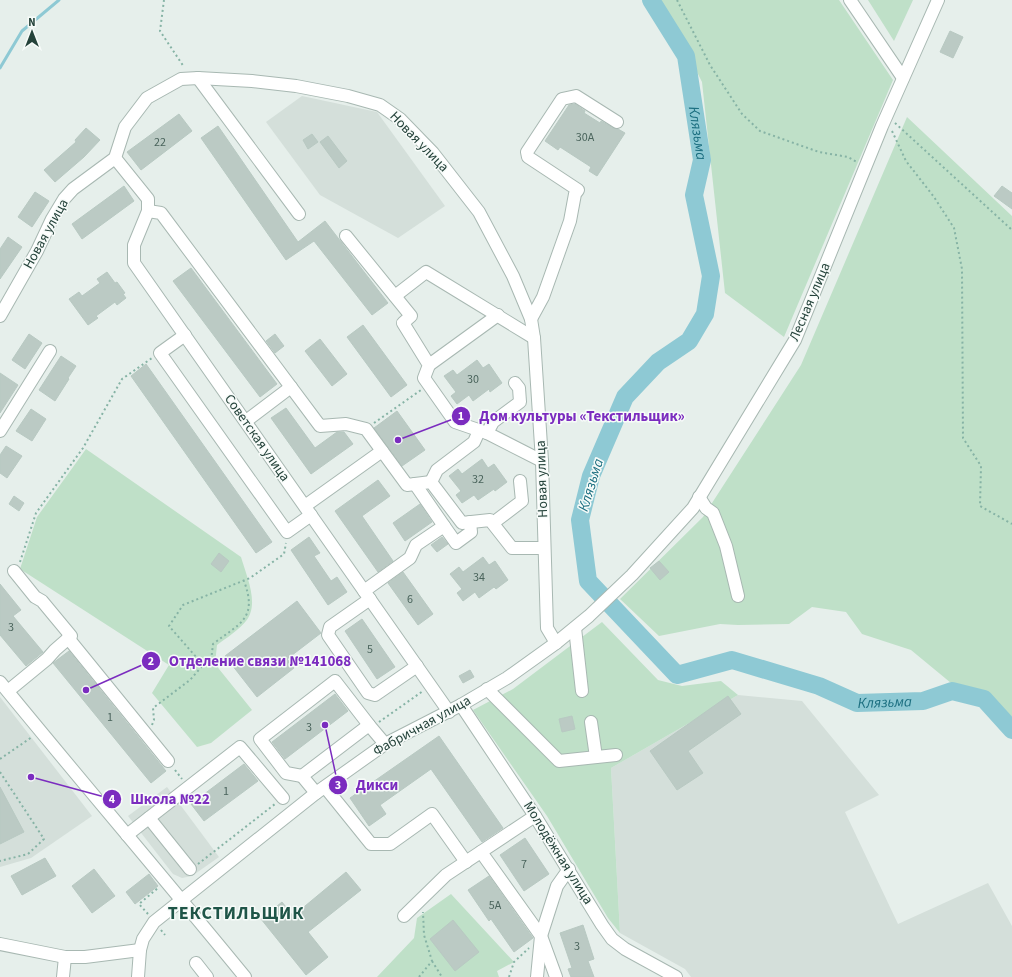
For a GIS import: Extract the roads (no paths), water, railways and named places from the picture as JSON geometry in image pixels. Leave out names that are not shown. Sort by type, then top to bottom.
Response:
[{"type":"street","points":[[850,0],[902,78]]},
{"type":"street","name":"Лесная улица","points":[[589,616],[632,575],[693,508],[795,340],[865,167],[891,119],[902,78],[938,0]]},
{"type":"street","points":[[198,78],[299,214]]},
{"type":"street","name":"Новая улица","points":[[0,316],[64,199],[73,189],[114,158],[125,127],[147,98],[181,79],[198,78],[252,81],[296,86],[348,96],[380,105],[400,119],[433,153],[479,212],[513,276],[531,319],[534,338],[542,461],[547,628],[556,643]]},
{"type":"street","points":[[531,319],[543,297],[570,221],[575,194],[578,190],[528,157],[527,152],[562,99],[576,96],[617,122]]},
{"type":"street","points":[[114,158],[148,199],[148,211],[161,213],[320,426],[346,424],[366,429],[406,485],[431,482]]},
{"type":"street","name":"Советская улица","points":[[148,211],[134,244],[134,263],[449,712]]},
{"type":"street","points":[[346,236],[411,316],[403,323],[429,365]]},
{"type":"street","points":[[395,296],[426,272],[534,338]]},
{"type":"street","points":[[498,315],[429,365],[424,378],[455,422],[483,432],[542,461]]},
{"type":"street","points":[[185,335],[160,353],[287,532],[308,511],[382,451]]},
{"type":"street","points":[[0,431],[50,351]]},
{"type":"street","points":[[431,482],[436,470],[474,442],[493,422],[520,402],[519,388],[515,383]]},
{"type":"street","points":[[246,421],[291,387]]},
{"type":"street","points":[[493,523],[522,501],[520,481]]},
{"type":"street","points":[[431,482],[462,523],[490,520],[512,548],[544,548]]},
{"type":"street","points":[[415,484],[456,542],[471,532],[470,522]]},
{"type":"street","points":[[699,497],[706,508],[713,513],[726,546],[738,596]]},
{"type":"street","points":[[417,666],[376,695],[368,693],[328,635],[330,626],[410,558],[416,545],[444,526]]},
{"type":"street","points":[[8,691],[47,659],[71,636],[42,601],[35,597],[14,571]]},
{"type":"street","name":"Фабричная улица","points":[[138,977],[140,950],[143,939],[154,922],[182,899],[320,790],[385,744],[449,712],[507,678],[556,643],[589,616]]},
{"type":"street","points":[[575,628],[582,691]]},
{"type":"street","points":[[68,638],[168,761]]},
{"type":"street","points":[[127,835],[240,747],[260,739],[335,681],[385,744]]},
{"type":"street","points":[[0,682],[182,899],[245,977]]},
{"type":"street","points":[[487,690],[559,761],[616,754]]},
{"type":"street","name":"Молодёжная улица","points":[[461,705],[535,816],[612,939],[625,949],[676,977]]},
{"type":"street","points":[[590,722],[596,757]]},
{"type":"street","points":[[302,776],[369,724]]},
{"type":"street","points":[[260,739],[286,773],[302,776],[320,790],[371,844],[390,844],[432,814],[466,862]]},
{"type":"street","points":[[240,747],[283,798]]},
{"type":"street","points":[[404,916],[446,875],[535,816]]},
{"type":"street","points":[[149,818],[190,869]]},
{"type":"street","points":[[481,852],[541,936],[556,977]]},
{"type":"street","points":[[537,977],[541,936],[557,886],[569,870]]},
{"type":"street","points":[[0,944],[65,957],[85,957],[140,950]]},
{"type":"street","points":[[64,977],[65,957]]},
{"type":"street","points":[[196,963],[207,977]]},
{"type":"waterway","points":[[0,68],[22,31],[59,0]]},
{"type":"waterway","name":"Клязьма","points":[[651,0],[686,56],[702,160],[694,195],[711,276],[705,314],[689,341],[658,362],[625,397],[591,476],[580,520],[588,581],[677,675],[732,660],[819,686],[857,703],[923,701],[952,691],[984,699],[1012,730]]},
{"type":"place","name":"Дом культуры «Текстильщик»","points":[[398,440]]},
{"type":"place","name":"Отделение связи №141068","points":[[86,690]]},
{"type":"place","name":"Дикси","points":[[325,725]]},
{"type":"place","name":"Школа №22","points":[[31,777]]},
{"type":"district","name":"ТЕКСТИЛЬЩИК","points":[[236,913]]}]
